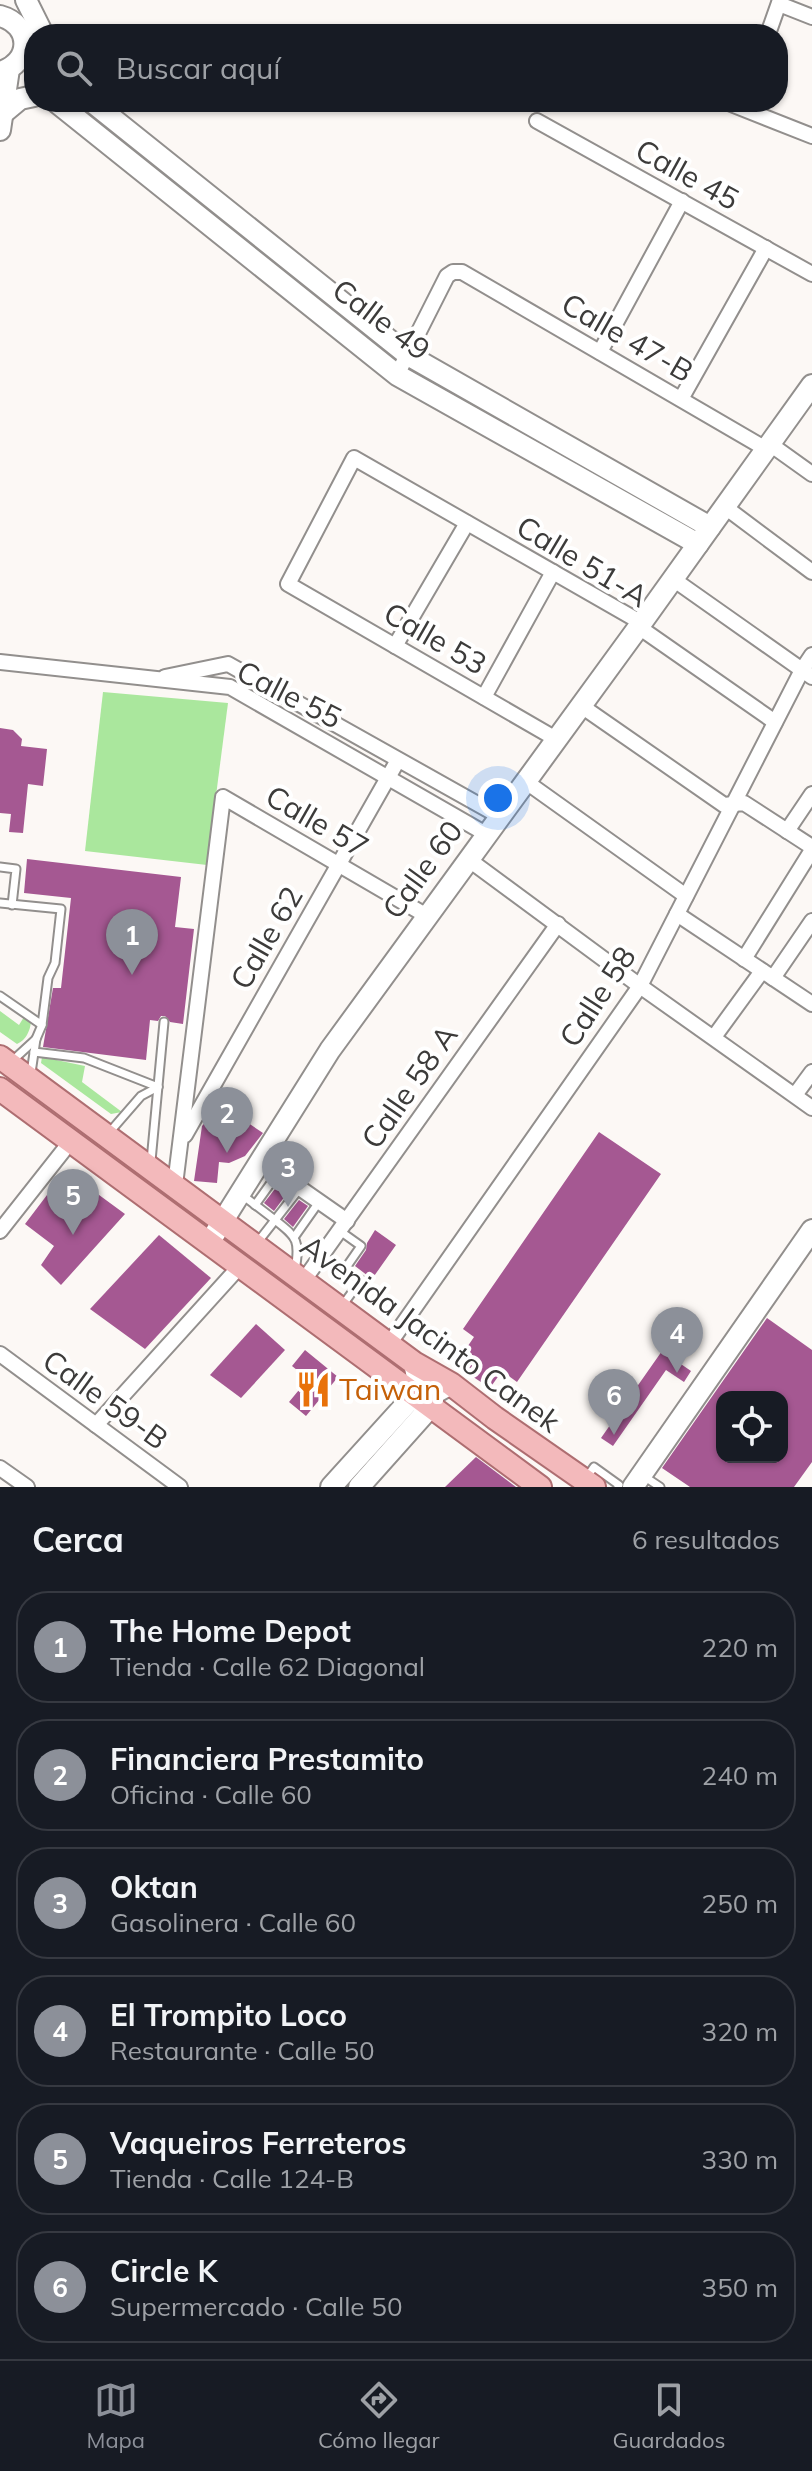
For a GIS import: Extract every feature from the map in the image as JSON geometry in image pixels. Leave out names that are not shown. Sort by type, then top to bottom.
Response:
[{"type":"main road","name":"Avenida Jacinto Canek","points":[[4,1061],[414,1363],[451,1384],[589,1484]]},
{"type":"main road","name":"Avenida Jacinto Canek","points":[[0,1089],[540,1487]]},
{"type":"street","points":[[12,0],[8,19],[22,30],[24,36]]},
{"type":"street","points":[[26,0],[38,24]]},
{"type":"street","points":[[771,24],[779,2],[812,17]]},
{"type":"street","points":[[1,122],[7,69],[24,55]]},
{"type":"street","points":[[1,122],[24,98]]},
{"type":"street","name":"Calle 49","points":[[69,112],[397,375],[698,544]]},
{"type":"street","name":"Calle 49","points":[[105,112],[408,355],[710,527]]},
{"type":"street","points":[[758,112],[812,136]]},
{"type":"street","name":"Calle 45","points":[[537,121],[812,274]]},
{"type":"street","points":[[600,352],[682,201]]},
{"type":"street","points":[[214,227],[230,211]]},
{"type":"street","points":[[681,399],[766,248]]},
{"type":"street","name":"Calle 47-B","points":[[408,355],[447,276],[462,272],[812,474]]},
{"type":"street","points":[[397,375],[408,355]]},
{"type":"street","name":"Calle 60","points":[[209,1243],[223,1221],[248,1199],[261,1161],[330,1050],[812,385]]},
{"type":"street","points":[[558,465],[569,447]]},
{"type":"street","name":"Calle 51-A","points":[[288,584],[354,458],[635,619],[646,632],[775,722]]},
{"type":"street","points":[[725,507],[812,572]]},
{"type":"street","points":[[395,646],[467,523]]},
{"type":"street","points":[[484,697],[553,572]]},
{"type":"street","points":[[673,579],[807,674]]},
{"type":"street","name":"Calle 53","points":[[288,584],[556,739]]},
{"type":"street","name":"Calle 58","points":[[389,1344],[640,986],[775,722],[807,674],[812,655]]},
{"type":"street","points":[[0,662],[149,680]]},
{"type":"street","name":"Calle 55","points":[[149,680],[228,664],[499,816]]},
{"type":"street","name":"Calle 55","points":[[149,680],[230,687],[486,834]]},
{"type":"street","points":[[580,705],[724,805],[744,803],[812,849],[744,959]]},
{"type":"street","name":"Calle 62","points":[[180,1143],[398,760]]},
{"type":"street","points":[[525,781],[686,896]]},
{"type":"street","points":[[787,831],[812,794]]},
{"type":"street","name":"Calle 57","points":[[180,1143],[223,797],[427,916]]},
{"type":"street","points":[[468,859],[812,1108]]},
{"type":"street","points":[[677,914],[812,1004]]},
{"type":"street","points":[[714,1037],[812,921]]},
{"type":"street","name":"Calle 58 A","points":[[299,1277],[343,1226],[558,924]]},
{"type":"street","points":[[795,1095],[812,1072]]},
{"type":"street","points":[[0,1231],[71,1141]]},
{"type":"street","points":[[175,1185],[180,1143]]},
{"type":"street","points":[[261,1161],[320,1202],[343,1226]]},
{"type":"street","points":[[649,1484],[810,1237]]},
{"type":"street","points":[[96,1425],[240,1266]]},
{"type":"street","name":"Calle 59-B","points":[[0,1354],[180,1487]]},
{"type":"street","points":[[359,1487],[425,1413],[414,1363]]},
{"type":"street","points":[[331,1487],[409,1401],[422,1400],[451,1384]]},
{"type":"street","points":[[0,1468],[27,1487]]},
{"type":"lane","points":[[0,867],[16,869],[12,905]]},
{"type":"lane","points":[[0,903],[61,909],[55,963],[48,978],[30,1079]]},
{"type":"lane","points":[[0,996],[42,1025]]},
{"type":"lane","points":[[150,1167],[164,1022]]},
{"type":"lane","points":[[4,1061],[36,1039]]},
{"type":"lane","points":[[34,1052],[84,1058],[158,1087]]},
{"type":"lane","points":[[107,1136],[141,1096],[158,1087]]},
{"type":"lane","points":[[278,1173],[248,1199],[295,1236],[299,1277]]},
{"type":"lane","points":[[256,1245],[300,1188]]},
{"type":"lane","points":[[295,1236],[320,1202]]},
{"type":"lane","points":[[340,1308],[361,1280],[345,1269],[361,1246],[343,1226]]},
{"type":"lane","points":[[589,1484],[594,1467],[618,1487]]},
{"type":"green space","points":[[103,692],[228,703],[207,865],[85,851]]},
{"type":"green space","points":[[0,1011],[19,1025],[24,1017],[31,1022],[27,1035],[17,1044],[0,1032]]},
{"type":"green space","points":[[42,1057],[85,1066],[82,1082],[122,1112],[111,1114],[41,1063]]},
{"type":"building","points":[[0,728],[13,730],[22,739],[21,746],[47,749],[43,786],[28,784],[23,833],[9,832],[11,814],[0,813]]},
{"type":"building","points":[[27,859],[181,877],[175,927],[194,929],[183,1024],[170,1022],[165,1016],[158,1021],[150,1020],[146,1060],[43,1047],[53,988],[61,988],[71,898],[24,893]]},
{"type":"building","points":[[221,1112],[235,1114],[263,1133],[245,1156],[229,1163],[219,1162],[217,1183],[194,1181],[202,1126],[212,1115]]},
{"type":"building","points":[[599,1132],[661,1174],[517,1382],[502,1371],[490,1388],[455,1365],[474,1337],[463,1329]]},
{"type":"building","points":[[278,1185],[288,1192],[274,1211],[264,1203]]},
{"type":"building","points":[[95,1192],[125,1214],[61,1285],[41,1265],[54,1246],[25,1224],[47,1195],[76,1217]]},
{"type":"building","points":[[299,1200],[308,1206],[293,1227],[284,1219]]},
{"type":"building","points":[[375,1230],[396,1245],[372,1279],[355,1266]]},
{"type":"building","points":[[159,1235],[211,1278],[145,1349],[90,1309]]},
{"type":"building","points":[[767,1318],[812,1350],[812,1462],[794,1487],[690,1487],[662,1468]]},
{"type":"building","points":[[256,1324],[285,1350],[241,1398],[210,1375]]},
{"type":"building","name":"Taiwan","points":[[305,1350],[338,1377],[306,1416],[289,1402],[308,1379],[292,1366]]},
{"type":"building","points":[[662,1351],[691,1371],[684,1382],[666,1370],[613,1446],[601,1438]]},
{"type":"building","points":[[476,1457],[516,1487],[445,1487]]},
{"type":"place","name":"The Home Depot","points":[[132,975]]},
{"type":"place","name":"Financiera Prestamito","points":[[227,1153]]},
{"type":"place","name":"Oktan","points":[[288,1207]]},
{"type":"place","name":"Vaqueiros Ferreteros","points":[[73,1235]]},
{"type":"place","name":"El Trompito Loco","points":[[677,1373]]},
{"type":"place","name":"Taiwan","points":[[313,1390]]},
{"type":"place","name":"Circle K","points":[[614,1435]]}]
